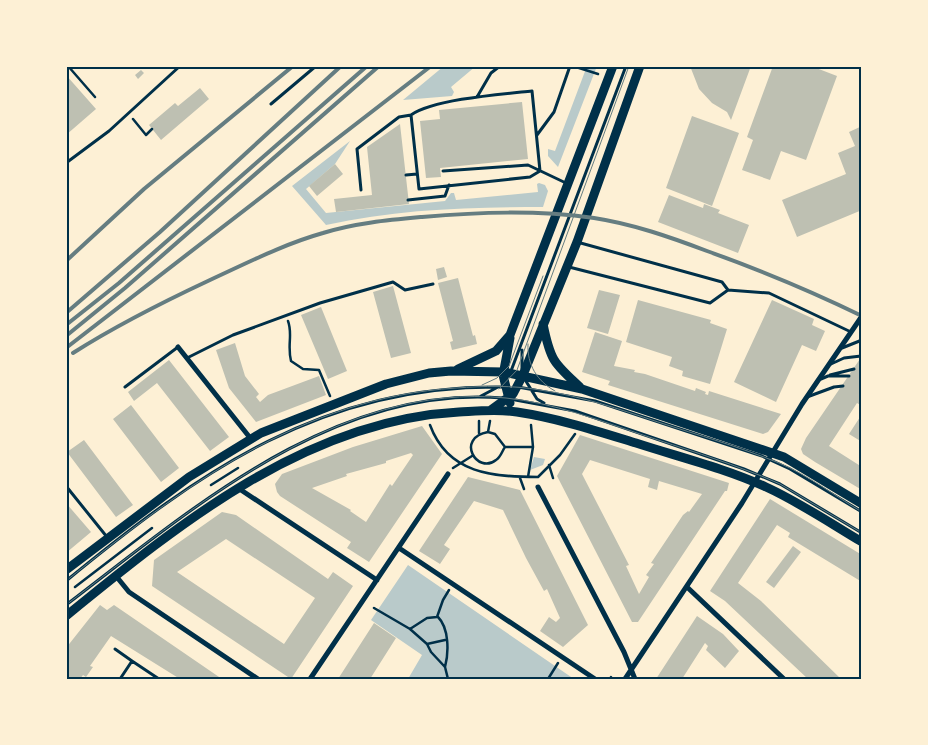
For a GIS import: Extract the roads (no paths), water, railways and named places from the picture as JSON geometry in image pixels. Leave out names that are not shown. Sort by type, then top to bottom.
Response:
[{"type":"street","points":[[516,412],[508,398],[504,380],[510,335],[613,66]]},
{"type":"street","points":[[490,414],[508,398],[523,376],[577,242],[640,66]]},
{"type":"street","points":[[625,679],[757,479],[781,436],[862,316]]},
{"type":"street","points":[[543,324],[552,359],[558,368],[582,389]]},
{"type":"street","points":[[66,570],[107,537],[189,477],[251,439],[280,424],[386,384],[451,371],[496,351],[510,335]]},
{"type":"street","points":[[178,347],[251,439]]},
{"type":"street","points":[[451,371],[504,380],[523,376],[582,389],[771,456],[794,462],[862,504]]},
{"type":"street","points":[[66,616],[116,576],[238,488],[302,454],[356,432],[414,417],[516,412],[757,479],[862,542]]},
{"type":"street","points":[[310,679],[448,474]]},
{"type":"street","points":[[538,487],[635,679]]},
{"type":"street","points":[[238,488],[377,580]]},
{"type":"street","points":[[399,548],[595,679]]},
{"type":"street","points":[[116,576],[129,592],[258,679]]},
{"type":"street","points":[[687,587],[784,679]]},
{"type":"lane","points":[[66,163],[109,131],[180,66]]},
{"type":"lane","points":[[271,104],[316,66]]},
{"type":"lane","points":[[476,98],[491,73],[500,66]]},
{"type":"lane","points":[[537,136],[554,112],[570,66]]},
{"type":"lane","points":[[478,396],[504,380],[522,345],[626,66]]},
{"type":"lane","points":[[361,190],[357,148],[400,117],[411,115],[420,109],[476,98],[532,91],[540,171]]},
{"type":"lane","points":[[411,115],[419,188],[530,176],[540,171]]},
{"type":"lane","points":[[443,171],[528,165],[568,184]]},
{"type":"lane","points":[[406,175],[418,174]]},
{"type":"lane","points":[[408,200],[445,196],[449,185]]},
{"type":"lane","points":[[577,242],[722,282],[728,290]]},
{"type":"lane","points":[[566,266],[710,303],[728,290],[769,293],[851,332]]},
{"type":"lane","points":[[186,358],[233,335],[286,315],[393,282],[405,290],[433,284]]},
{"type":"lane","points":[[841,348],[862,340]]},
{"type":"lane","points":[[522,345],[523,376],[528,388],[536,399],[550,405]]},
{"type":"lane","points":[[125,387],[178,347]]},
{"type":"lane","points":[[830,365],[844,358],[861,356]]},
{"type":"lane","points":[[821,379],[854,369]]},
{"type":"lane","points":[[828,376],[849,376]]},
{"type":"lane","points":[[66,581],[153,512],[230,460],[262,442],[350,407],[408,393],[504,380],[517,387],[595,401],[771,456],[862,512]]},
{"type":"lane","points":[[807,398],[828,389],[843,386]]},
{"type":"lane","points":[[66,605],[156,534],[234,480],[278,456],[354,420],[386,409],[422,401],[478,396],[508,398],[550,405],[575,412],[757,479],[862,533]]},
{"type":"lane","points":[[66,486],[107,537]]},
{"type":"lane","points":[[115,649],[159,679]]},
{"type":"lane","points":[[120,679],[132,661]]},
{"type":"tram line","points":[[499,389],[517,370],[629,66]]},
{"type":"tram line","points":[[482,385],[497,378],[509,366],[543,276]]},
{"type":"tram line","points":[[528,344],[529,359],[534,372],[555,391]]},
{"type":"tram line","points":[[66,581],[154,512],[200,481],[247,453],[295,428],[346,409],[400,395],[456,388],[519,387],[585,399],[734,446],[779,463],[811,480],[862,512]]},
{"type":"tram line","points":[[66,605],[216,493],[270,460],[326,431],[384,410],[444,398],[506,398],[524,400],[593,418],[759,475],[780,484],[862,533]]},
{"type":"railway","points":[[66,261],[144,189],[293,66]]},
{"type":"railway","points":[[66,313],[160,232],[341,66]]},
{"type":"railway","points":[[66,325],[119,283],[367,66]]},
{"type":"railway","points":[[66,336],[125,288],[379,66]]},
{"type":"railway","points":[[66,348],[431,66]]},
{"type":"railway","points":[[73,353],[123,323],[175,297],[266,254],[308,237],[372,222],[465,214],[572,215],[637,227],[805,289],[862,316]]}]
